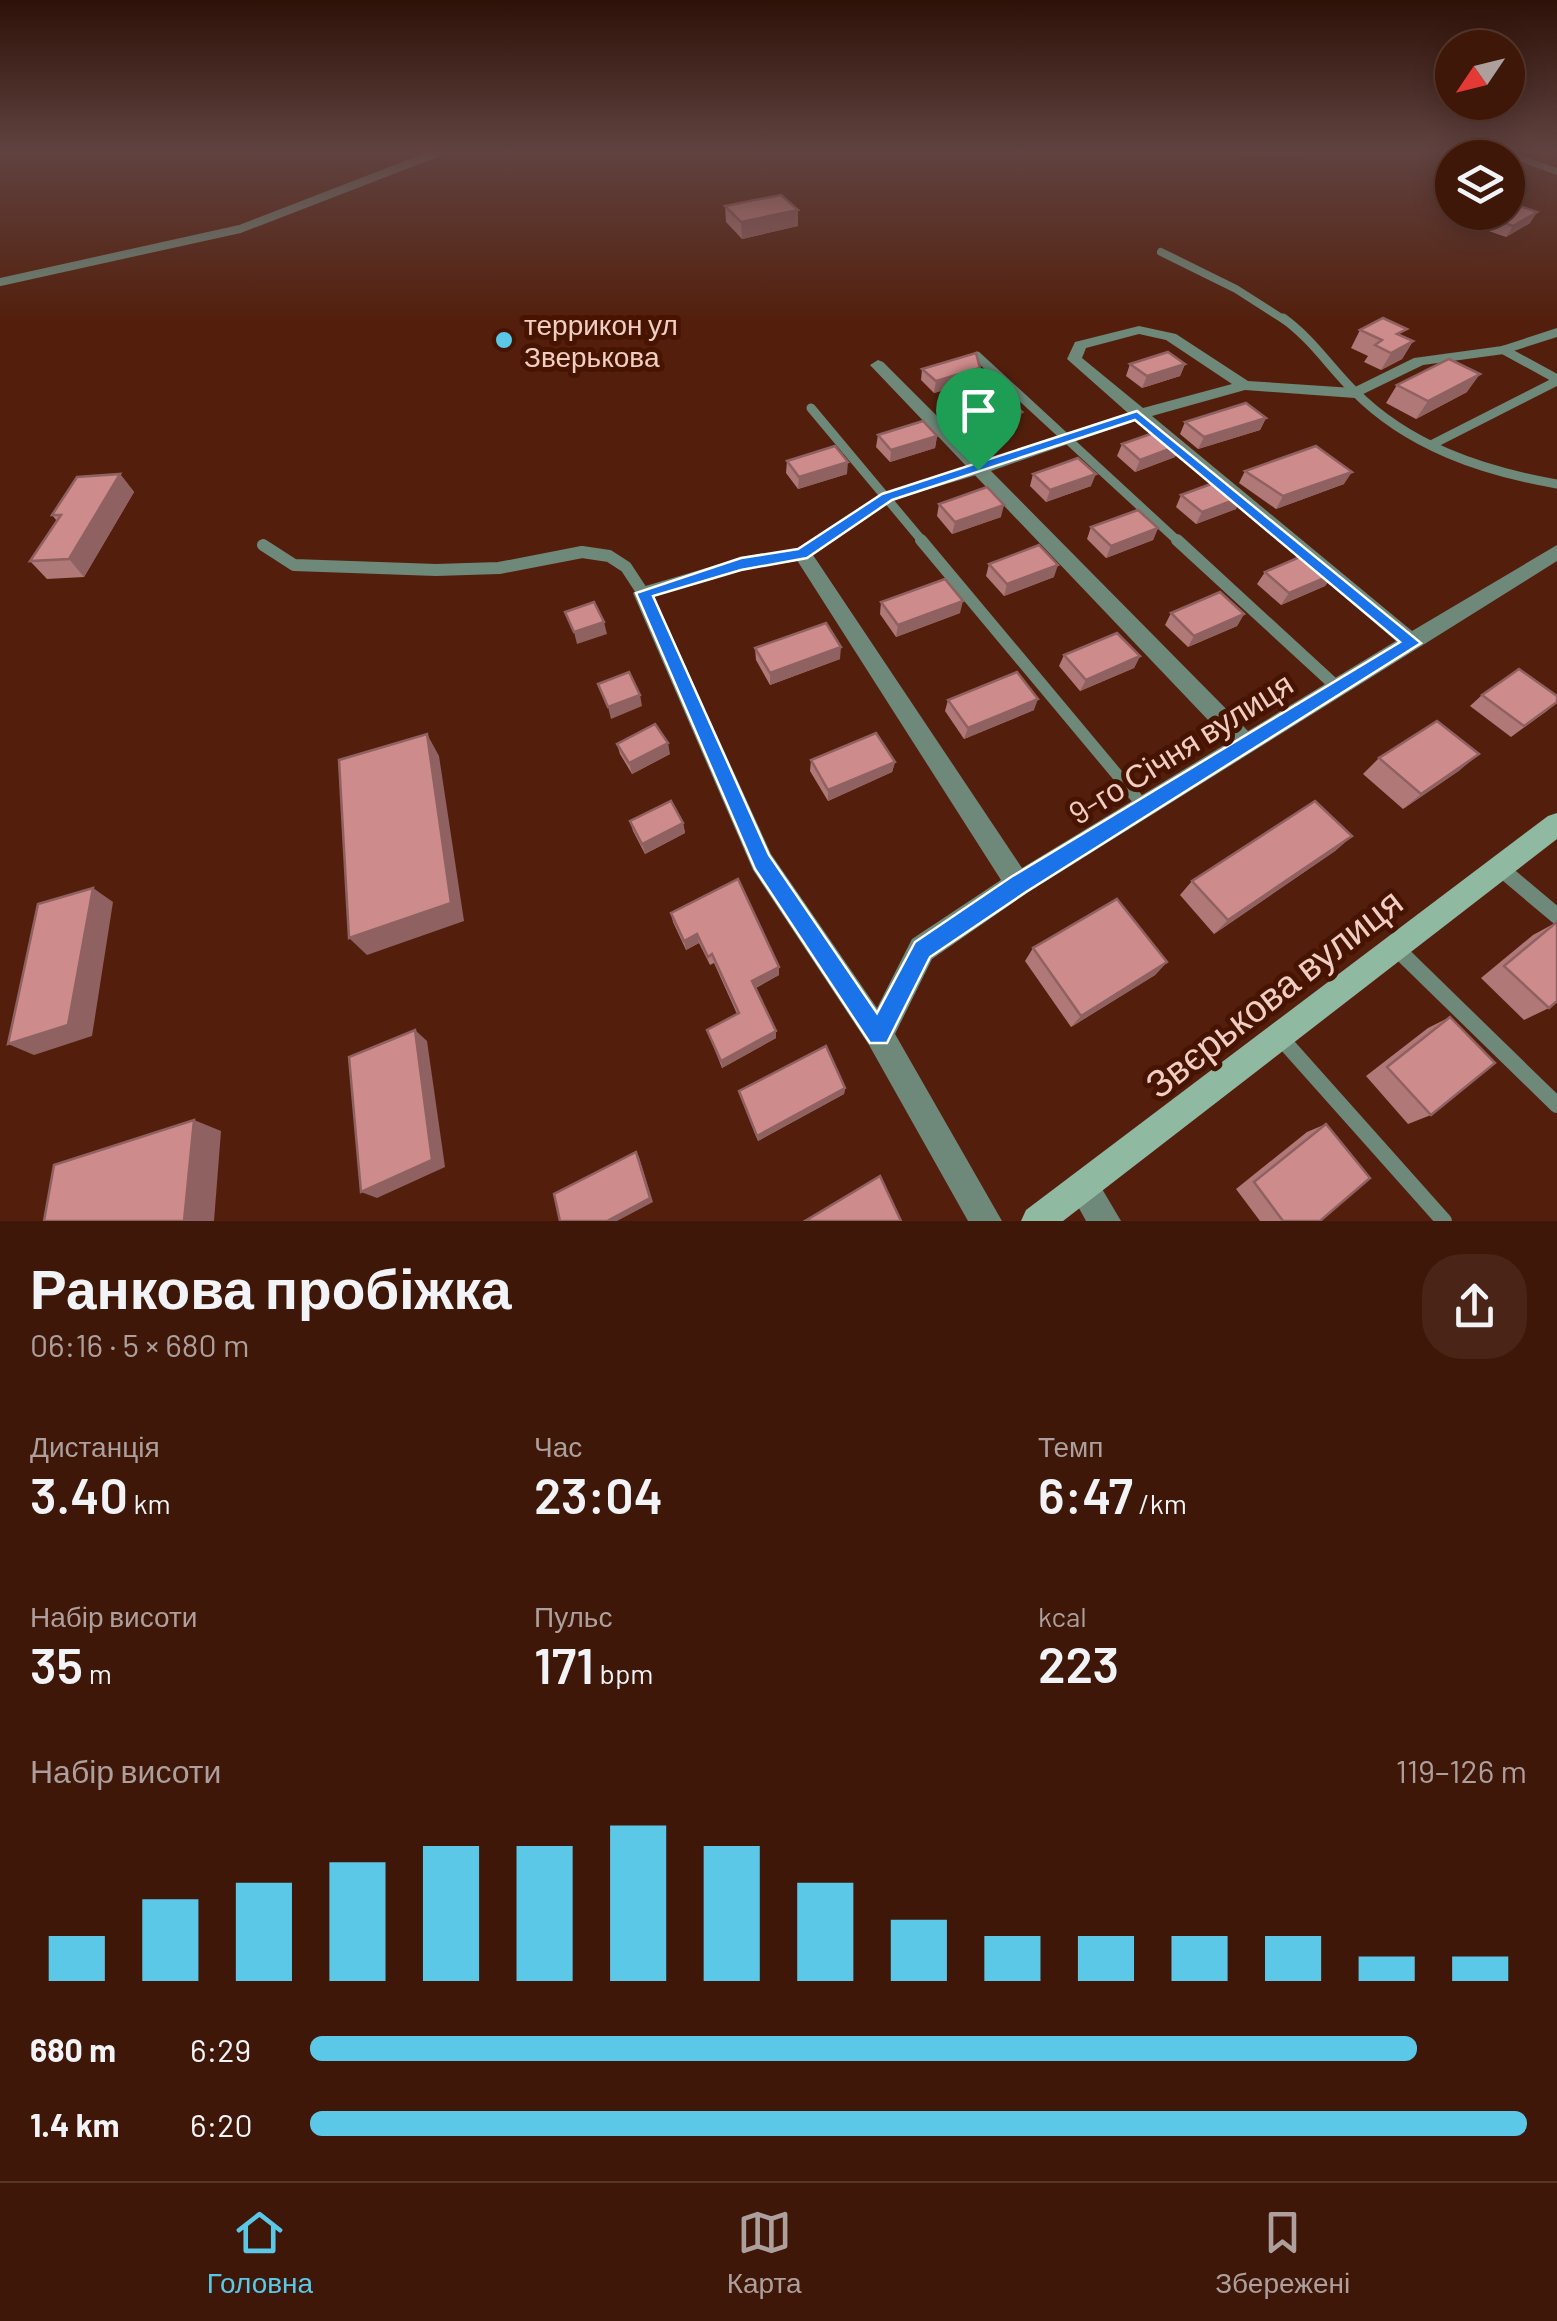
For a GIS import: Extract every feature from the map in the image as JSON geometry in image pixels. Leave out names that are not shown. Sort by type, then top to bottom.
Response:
[{"type":"street","points":[[1244,385],[1172,337],[1139,330],[1080,345],[1074,360],[1412,643]]},
{"type":"street","points":[[978,470],[1137,415],[1244,385],[1356,393],[1419,360],[1504,350],[1557,332]]},
{"type":"street","points":[[878,365],[1246,744]]},
{"type":"street","name":"9-го Січня вулиця","points":[[878,1035],[922,949],[1018,884],[1557,552]]},
{"type":"street","points":[[802,554],[1018,884]]},
{"type":"street","points":[[644,593],[762,862],[878,1035],[986,1221]]},
{"type":"street","name":"Звєрькова вулиця","points":[[1037,1221],[1557,824]]},
{"type":"street","points":[[1084,1188],[1105,1221]]},
{"type":"lane","points":[[0,282],[240,228],[293,208]]},
{"type":"lane","points":[[1160,252],[1214,275],[1283,319],[1310,339],[1356,393],[1384,418],[1430,445],[1513,478],[1557,484]]},
{"type":"lane","points":[[1504,350],[1557,380]]},
{"type":"lane","points":[[976,356],[1065,442],[1338,688]]},
{"type":"lane","points":[[1430,445],[1557,380]]},
{"type":"lane","points":[[811,408],[1145,808]]},
{"type":"lane","points":[[262,545],[294,565],[436,570],[500,568],[582,552],[609,556],[626,568],[644,593],[741,564],[802,554],[887,497],[978,470]]},
{"type":"lane","points":[[1500,868],[1557,916]]},
{"type":"lane","points":[[1396,948],[1557,1105]]},
{"type":"lane","points":[[1280,1037],[1444,1221]]},
{"type":"building","points":[[727,208],[798,210],[741,222]]},
{"type":"building","points":[[1525,208],[1537,212],[1525,219]]},
{"type":"building","points":[[1383,318],[1407,329],[1397,334],[1413,341],[1391,353],[1375,345],[1382,340],[1360,330]]},
{"type":"building","points":[[1168,352],[1185,364],[1147,376],[1130,364]]},
{"type":"building","points":[[976,353],[980,368],[936,381],[922,369]]},
{"type":"building","points":[[1449,359],[1480,374],[1428,401],[1397,385]]},
{"type":"building","points":[[1007,398],[1022,412],[978,425],[964,411]]},
{"type":"building","points":[[1246,403],[1266,418],[1204,437],[1185,422]]},
{"type":"building","points":[[923,421],[937,436],[891,450],[878,435]]},
{"type":"building","points":[[1162,430],[1180,445],[1140,460],[1122,444]]},
{"type":"building","points":[[835,446],[848,462],[799,477],[787,461]]},
{"type":"building","points":[[1316,446],[1352,472],[1283,496],[1245,471]]},
{"type":"building","points":[[1078,458],[1096,474],[1050,490],[1033,474]]},
{"type":"building","points":[[120,474],[69,559],[30,561],[61,515],[52,515],[77,477]]},
{"type":"building","points":[[1222,480],[1242,497],[1202,512],[1181,495]]},
{"type":"building","points":[[987,487],[1004,505],[955,522],[939,504]]},
{"type":"building","points":[[1138,510],[1158,528],[1111,546],[1091,527]]},
{"type":"building","points":[[1039,545],[1058,565],[1007,584],[989,564]]},
{"type":"building","points":[[1309,553],[1334,574],[1289,593],[1265,572]]},
{"type":"building","points":[[945,579],[963,601],[898,625],[881,602]]},
{"type":"building","points":[[1220,592],[1244,614],[1194,636],[1171,613]]},
{"type":"building","points":[[594,602],[604,622],[574,632],[565,612]]},
{"type":"building","points":[[826,623],[841,647],[770,673],[755,648]]},
{"type":"building","points":[[1117,633],[1140,656],[1086,680],[1064,655]]},
{"type":"building","points":[[1519,669],[1557,696],[1557,702],[1524,726],[1482,695]]},
{"type":"building","points":[[629,672],[640,695],[608,707],[598,684]]},
{"type":"building","points":[[1017,672],[1038,699],[968,728],[948,700]]},
{"type":"building","points":[[1437,721],[1479,754],[1421,794],[1379,758]]},
{"type":"building","points":[[655,724],[668,743],[629,763],[617,744]]},
{"type":"building","points":[[876,733],[895,762],[828,790],[811,760]]},
{"type":"building","points":[[427,734],[451,903],[349,938],[339,760]]},
{"type":"building","points":[[671,801],[683,823],[642,844],[630,821]]},
{"type":"building","points":[[1315,801],[1352,836],[1228,920],[1192,881]]},
{"type":"building","points":[[738,879],[779,967],[752,981],[776,1031],[721,1061],[707,1030],[739,1013],[712,954],[708,957],[697,934],[684,941],[671,913]]},
{"type":"building","points":[[93,888],[68,1025],[8,1044],[38,904]]},
{"type":"building","points":[[1117,899],[1167,962],[1081,1016],[1033,948]]},
{"type":"building","points":[[1557,922],[1557,1001],[1549,1008],[1504,966]]},
{"type":"building","points":[[1450,1017],[1495,1063],[1431,1115],[1387,1067]]},
{"type":"building","points":[[415,1030],[432,1160],[361,1192],[349,1057]]},
{"type":"building","points":[[826,1046],[845,1088],[757,1136],[739,1091]]},
{"type":"building","points":[[194,1120],[184,1221],[44,1221],[54,1165]]},
{"type":"building","points":[[1326,1124],[1370,1178],[1320,1221],[1283,1221],[1254,1182]]},
{"type":"building","points":[[636,1152],[650,1198],[607,1221],[560,1221],[554,1194]]},
{"type":"building","points":[[880,1176],[901,1221],[805,1221]]},
{"type":"place","name":"террикон ул Зверькова","points":[[504,340]]},
{"type":"route","points":[[1137,415],[1412,643],[1018,884],[922,949],[878,1035],[762,862],[644,593],[741,564],[802,554],[887,497],[978,470],[1137,415]]}]
